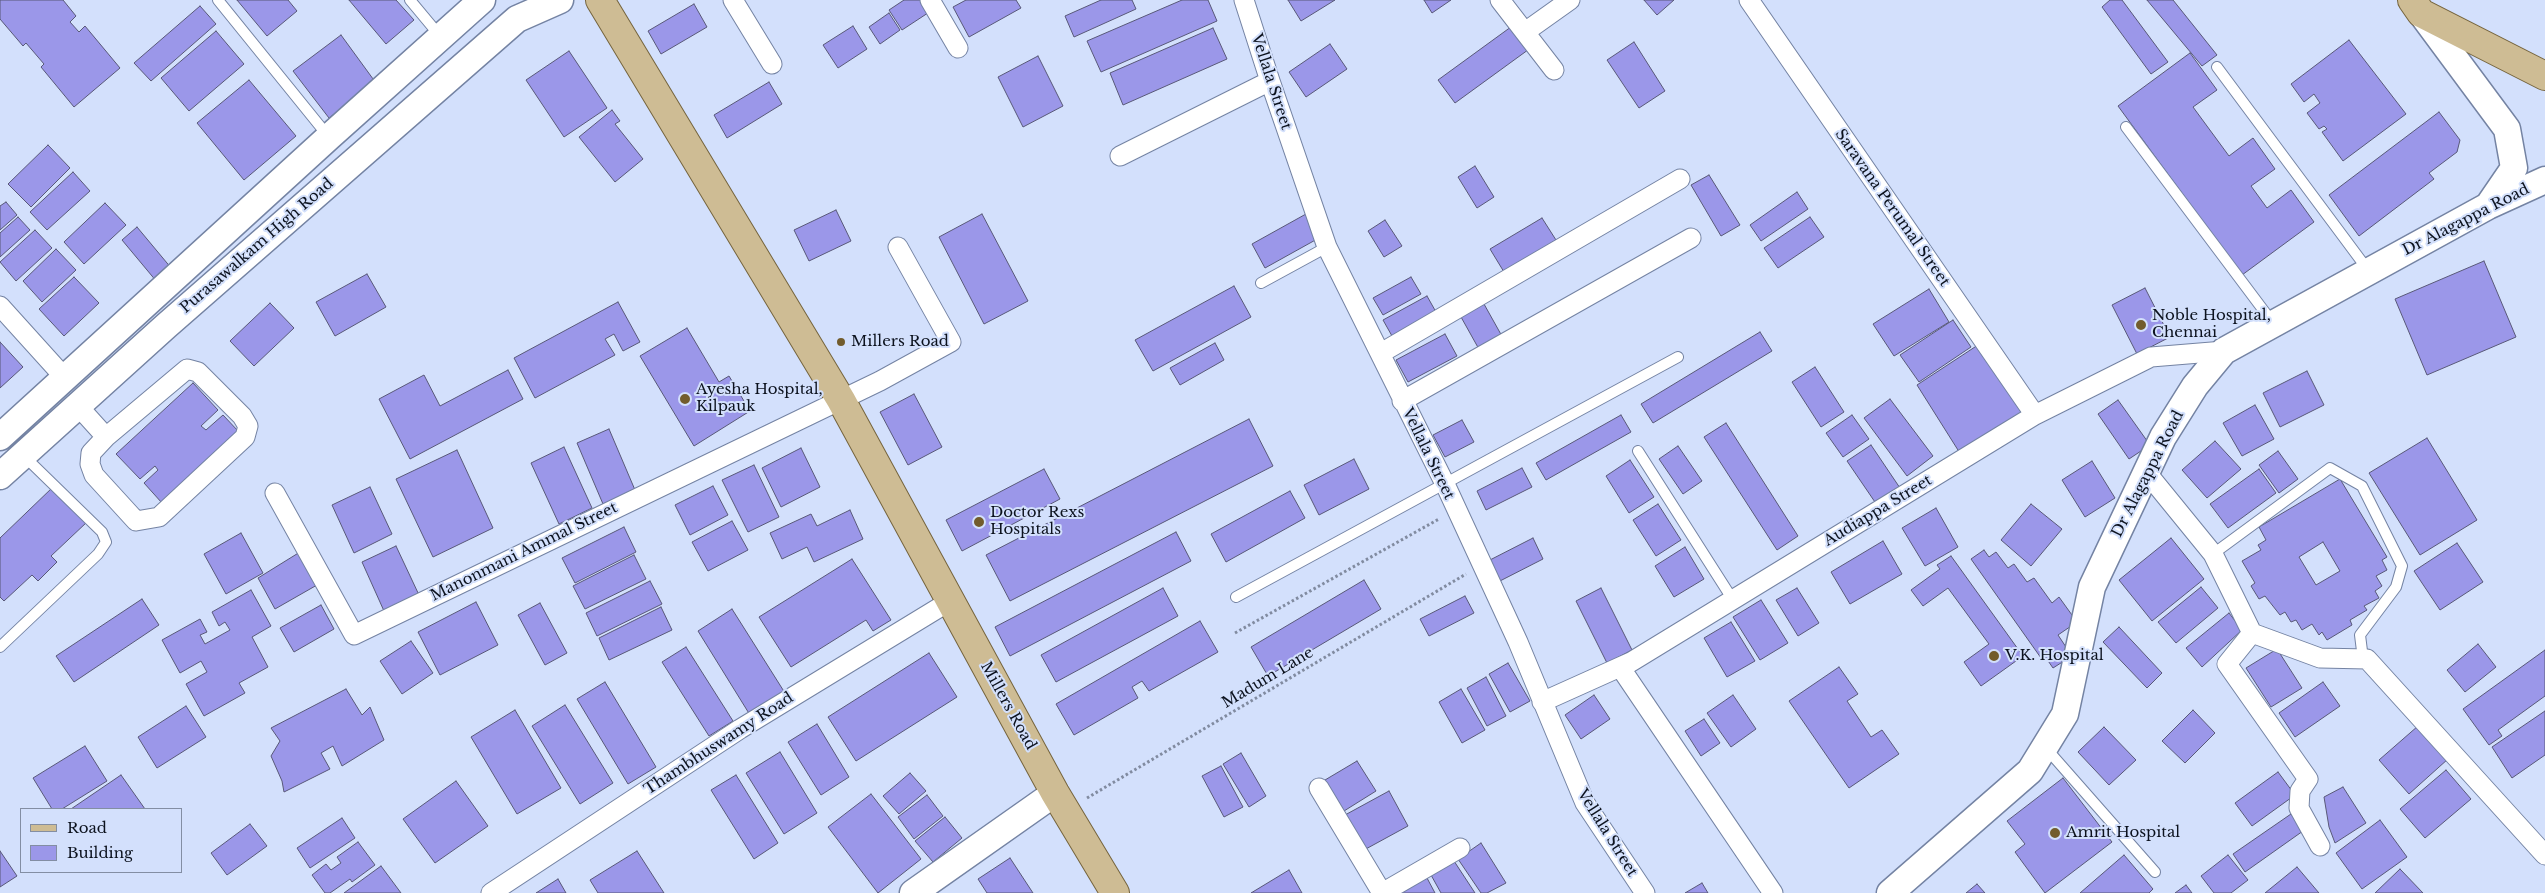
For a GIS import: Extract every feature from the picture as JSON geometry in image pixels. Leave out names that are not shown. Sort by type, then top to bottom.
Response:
[{"type":"main road","name":"Purasawalkam High Road","points":[[0,437],[440,36],[482,0]]},
{"type":"main road","name":"Purasawalkam High Road","points":[[0,476],[517,20],[560,0]]},
{"type":"main road","name":"Millers Road","points":[[600,0],[841,400],[1060,802],[1115,893]]},
{"type":"main road","points":[[2416,6],[2545,76]]},
{"type":"main road","points":[[2416,6],[2507,129],[2514,168],[2488,206]]},
{"type":"main road","name":"Dr Alagappa Road","points":[[1890,893],[2030,771],[2065,714],[2092,587],[2163,437],[2195,386],[2224,351],[2488,206],[2545,180]]},
{"type":"main road","points":[[913,893],[1060,802]]},
{"type":"street","points":[[733,0],[772,64]]},
{"type":"street","points":[[930,0],[958,48]]},
{"type":"street","name":"Vellala Street","points":[[1244,0],[1270,82],[1327,246],[1381,353],[1402,401],[1445,484],[1455,510],[1482,564],[1585,803],[1645,893]]},
{"type":"street","points":[[1500,0],[1554,70]]},
{"type":"street","points":[[1525,32],[1570,0]]},
{"type":"street","name":"Saravana Perumal Street","points":[[1749,0],[2035,415]]},
{"type":"street","points":[[1120,156],[1270,82]]},
{"type":"street","points":[[1381,353],[1680,180]]},
{"type":"street","points":[[1402,401],[1691,238]]},
{"type":"street","points":[[841,400],[950,342],[898,247]]},
{"type":"street","points":[[0,306],[65,378]]},
{"type":"street","name":"Audiappa Street","points":[[1542,702],[1620,667],[2035,415],[2151,357],[2224,351]]},
{"type":"street","points":[[188,369],[198,372],[242,416],[248,426],[246,437],[159,517],[146,521],[136,521],[94,475],[90,464],[91,453],[106,437],[188,369]]},
{"type":"street","name":"Manonmani Ammal Street","points":[[275,493],[354,634],[841,400]]},
{"type":"street","points":[[78,406],[106,437]]},
{"type":"street","points":[[2147,473],[2213,554],[2252,633],[2320,658],[2367,659],[2545,855]]},
{"type":"street","name":"Thambhuswamy Road","points":[[491,893],[740,729],[950,601]]},
{"type":"street","points":[[2252,633],[2227,664],[2308,778],[2300,791],[2299,808],[2320,846]]},
{"type":"street","points":[[1620,667],[1773,893]]},
{"type":"street","points":[[1319,788],[1382,893],[1460,848]]},
{"type":"lane","points":[[218,0],[329,137]]},
{"type":"lane","points":[[410,0],[440,36]]},
{"type":"lane","points":[[2217,67],[2369,271]]},
{"type":"lane","points":[[2126,127],[2274,324]]},
{"type":"lane","points":[[1261,283],[1327,246]]},
{"type":"lane","points":[[1236,597],[1678,356]]},
{"type":"lane","points":[[1638,451],[1733,600]]},
{"type":"lane","points":[[0,646],[98,554],[106,542],[102,532],[23,455]]},
{"type":"lane","points":[[2213,554],[2330,468],[2362,486],[2402,566],[2396,587],[2360,635],[2362,659]]},
{"type":"lane","points":[[2044,746],[2155,872]]},
{"type":"path","points":[[1235,633],[1455,510]]},
{"type":"path","name":"Madum Lane","points":[[1060,802],[1482,564]]},
{"type":"building","points":[[0,0],[63,0],[76,16],[70,22],[79,32],[85,26],[120,68],[74,107],[41,67],[44,64],[26,43],[23,46],[0,19]]},
{"type":"building","points":[[237,0],[288,0],[297,11],[267,36]]},
{"type":"building","points":[[349,0],[396,0],[414,20],[386,44]]},
{"type":"building","points":[[904,0],[928,0],[934,9],[902,30],[889,10]]},
{"type":"building","points":[[966,0],[1016,0],[1021,8],[969,37],[953,7]]},
{"type":"building","points":[[1101,0],[1132,0],[1136,9],[1074,37],[1065,16]]},
{"type":"building","points":[[1182,0],[1208,0],[1217,21],[1101,72],[1087,41]]},
{"type":"building","points":[[1288,0],[1335,0],[1301,21]]},
{"type":"building","points":[[1424,0],[1451,0],[1432,13]]},
{"type":"building","points":[[1644,0],[1674,0],[1657,15]]},
{"type":"building","points":[[2110,0],[2122,0],[2168,62],[2151,74],[2102,7]]},
{"type":"building","points":[[2147,0],[2173,0],[2217,55],[2202,66]]},
{"type":"building","points":[[694,4],[707,27],[661,54],[648,31]]},
{"type":"building","points":[[200,6],[216,24],[151,81],[134,63]]},
{"type":"building","points":[[889,13],[900,30],[880,44],[869,27]]},
{"type":"building","points":[[1515,24],[1532,47],[1455,103],[1438,80]]},
{"type":"building","points":[[853,26],[867,49],[838,68],[823,45]]},
{"type":"building","points":[[1213,28],[1227,59],[1123,105],[1110,73]]},
{"type":"building","points":[[216,31],[244,64],[189,111],[161,78]]},
{"type":"building","points":[[341,35],[376,83],[329,118],[293,71]]},
{"type":"building","points":[[2349,40],[2406,114],[2343,161],[2322,132],[2327,129],[2324,126],[2319,129],[2307,113],[2320,103],[2314,94],[2304,102],[2291,84]]},
{"type":"building","points":[[1634,42],[1665,91],[1639,108],[1607,60]]},
{"type":"building","points":[[1330,44],[1347,69],[1306,97],[1289,72]]},
{"type":"building","points":[[569,51],[607,108],[564,137],[526,80]]},
{"type":"building","points":[[2190,53],[2217,90],[2193,107],[2229,156],[2253,138],[2275,169],[2251,186],[2267,208],[2291,190],[2314,222],[2242,275],[2118,106]]},
{"type":"building","points":[[1038,56],[1063,106],[1023,127],[998,77]]},
{"type":"building","points":[[249,80],[296,136],[244,180],[197,123]]},
{"type":"building","points":[[769,82],[782,104],[727,138],[714,115]]},
{"type":"building","points":[[612,110],[620,121],[615,124],[643,159],[615,182],[579,137]]},
{"type":"building","points":[[2439,112],[2460,140],[2457,152],[2429,173],[2434,179],[2359,236],[2329,195]]},
{"type":"building","points":[[48,145],[70,168],[31,207],[8,184]]},
{"type":"building","points":[[1475,166],[1494,197],[1477,208],[1458,177]]},
{"type":"building","points":[[73,172],[90,191],[47,230],[30,212]]},
{"type":"building","points":[[1709,175],[1740,225],[1721,236],[1691,185]]},
{"type":"building","points":[[1797,192],[1808,209],[1761,241],[1750,225]]},
{"type":"building","points":[[6,202],[17,215],[0,230],[0,206]]},
{"type":"building","points":[[105,203],[126,225],[84,264],[64,242]]},
{"type":"building","points":[[836,210],[851,241],[809,261],[794,230]]},
{"type":"building","points":[[982,214],[1028,301],[984,324],[939,237]]},
{"type":"building","points":[[1306,214],[1319,238],[1265,268],[1252,244]]},
{"type":"building","points":[[18,217],[30,230],[0,257],[0,233]]},
{"type":"building","points":[[1810,217],[1824,237],[1778,268],[1764,248]]},
{"type":"building","points":[[1542,218],[1556,240],[1504,272],[1490,249]]},
{"type":"building","points":[[1385,220],[1402,246],[1384,257],[1368,231]]},
{"type":"building","points":[[137,227],[172,269],[157,282],[122,240]]},
{"type":"building","points":[[35,230],[52,248],[16,281],[0,262]]},
{"type":"building","points":[[56,249],[76,270],[42,302],[23,281]]},
{"type":"building","points":[[2484,261],[2516,337],[2427,375],[2395,299]]},
{"type":"building","points":[[367,274],[386,307],[335,336],[316,302]]},
{"type":"building","points":[[74,277],[99,303],[64,336],[39,309]]},
{"type":"building","points":[[1411,277],[1421,294],[1383,315],[1373,298]]},
{"type":"building","points":[[1234,286],[1251,317],[1153,371],[1135,340]]},
{"type":"building","points":[[2145,288],[2170,337],[2137,354],[2112,305]]},
{"type":"building","points":[[1929,289],[1949,322],[1894,356],[1873,324]]},
{"type":"building","points":[[1427,296],[1436,312],[1392,336],[1383,320]]},
{"type":"building","points":[[618,302],[640,342],[623,351],[614,334],[605,339],[615,355],[535,398],[514,358]]},
{"type":"building","points":[[270,303],[294,328],[254,366],[230,341]]},
{"type":"building","points":[[1484,304],[1503,338],[1480,351],[1461,317]]},
{"type":"building","points":[[1953,320],[1971,347],[1919,382],[1900,355]]},
{"type":"building","points":[[687,328],[719,382],[729,376],[750,411],[694,446],[640,356]]},
{"type":"building","points":[[1760,332],[1772,351],[1653,423],[1641,404]]},
{"type":"building","points":[[1445,334],[1457,356],[1408,382],[1396,360]]},
{"type":"building","points":[[0,342],[23,367],[0,388]]},
{"type":"building","points":[[1215,343],[1224,360],[1180,385],[1170,368]]},
{"type":"building","points":[[1981,343],[2030,413],[1963,458],[1917,385]]},
{"type":"building","points":[[1815,367],[1844,412],[1821,427],[1792,382]]},
{"type":"building","points":[[508,370],[523,399],[410,459],[379,399],[424,375],[440,406]]},
{"type":"building","points":[[2307,371],[2324,405],[2280,427],[2263,393]]},
{"type":"building","points":[[193,383],[218,410],[201,426],[206,430],[223,415],[239,432],[162,503],[144,483],[158,470],[155,466],[140,479],[116,454]]},
{"type":"building","points":[[914,394],[942,447],[908,465],[880,412]]},
{"type":"building","points":[[1890,399],[1933,456],[1907,476],[1864,418]]},
{"type":"building","points":[[2118,400],[2150,445],[2129,459],[2098,414]]},
{"type":"building","points":[[2255,405],[2274,439],[2242,456],[2223,423]]},
{"type":"building","points":[[1621,415],[1631,432],[1546,480],[1536,463]]},
{"type":"building","points":[[1852,415],[1869,439],[1843,457],[1826,433]]},
{"type":"building","points":[[1249,419],[1273,466],[1010,601],[986,555]]},
{"type":"building","points":[[1462,420],[1474,442],[1445,457],[1433,435]]},
{"type":"building","points":[[1726,423],[1798,536],[1777,550],[1704,437]]},
{"type":"building","points":[[609,429],[635,490],[603,504],[577,443]]},
{"type":"building","points":[[2427,438],[2477,520],[2420,555],[2369,473]]},
{"type":"building","points":[[2215,441],[2241,469],[2207,498],[2182,470]]},
{"type":"building","points":[[1871,445],[1900,488],[1877,505],[1847,461]]},
{"type":"building","points":[[1678,446],[1702,481],[1683,494],[1659,459]]},
{"type":"building","points":[[564,447],[592,508],[559,524],[531,463]]},
{"type":"building","points":[[801,448],[820,487],[781,507],[762,468]]},
{"type":"building","points":[[457,450],[493,528],[433,557],[396,479]]},
{"type":"building","points":[[2278,451],[2298,479],[2279,493],[2259,465]]},
{"type":"building","points":[[1354,459],[1369,489],[1319,515],[1304,485]]},
{"type":"building","points":[[1630,460],[1654,497],[1629,513],[1606,476]]},
{"type":"building","points":[[2092,461],[2115,498],[2085,517],[2062,480]]},
{"type":"building","points":[[754,465],[779,517],[748,532],[722,480]]},
{"type":"building","points":[[1522,468],[1532,487],[1486,510],[1477,491]]},
{"type":"building","points":[[1044,469],[1060,499],[962,551],[946,520]]},
{"type":"building","points":[[2259,469],[2276,493],[2228,528],[2210,504]]},
{"type":"building","points":[[2340,479],[2387,557],[2382,560],[2387,570],[2376,576],[2382,586],[2375,591],[2379,598],[2364,606],[2367,610],[2350,620],[2352,625],[2327,640],[2322,632],[2319,635],[2312,624],[2302,630],[2296,620],[2291,622],[2285,612],[2280,615],[2265,596],[2259,599],[2251,586],[2255,583],[2242,561],[2261,550],[2258,545],[2266,540],[2259,527]],"holes":[[[2323,542],[2340,571],[2316,585],[2299,557]]]},
{"type":"building","points":[[713,486],[728,515],[690,535],[675,505]]},
{"type":"building","points":[[53,487],[87,522],[51,556],[57,562],[38,581],[32,575],[4,601],[0,597],[0,538]]},
{"type":"building","points":[[370,487],[392,534],[354,553],[332,505]]},
{"type":"building","points":[[1290,491],[1305,518],[1226,562],[1211,534]]},
{"type":"building","points":[[1658,504],[1681,540],[1656,556],[1633,520]]},
{"type":"building","points":[[2031,504],[2062,529],[2031,566],[2001,540]]},
{"type":"building","points":[[1936,508],[1958,547],[1925,566],[1902,528]]},
{"type":"building","points":[[850,510],[863,539],[814,562],[807,547],[782,559],[770,533],[811,514],[817,526]]},
{"type":"building","points":[[732,521],[748,550],[708,571],[692,542]]},
{"type":"building","points":[[624,527],[636,552],[575,583],[562,558]]},
{"type":"building","points":[[1176,532],[1191,561],[1010,656],[995,627]]},
{"type":"building","points":[[241,533],[263,573],[226,594],[204,554]]},
{"type":"building","points":[[1533,538],[1543,559],[1496,583],[1486,562]]},
{"type":"building","points":[[2171,538],[2204,579],[2152,621],[2119,580]]},
{"type":"building","points":[[1883,541],[1902,574],[1850,604],[1831,572]]},
{"type":"building","points":[[2457,543],[2483,582],[2440,610],[2414,571]]},
{"type":"building","points":[[396,546],[419,595],[384,611],[362,562]]},
{"type":"building","points":[[1685,547],[1704,579],[1674,597],[1655,566]]},
{"type":"building","points":[[1984,550],[1989,557],[1996,552],[2008,568],[2014,564],[2027,582],[2034,578],[2052,603],[2059,597],[2077,622],[2058,635],[2068,650],[2060,655],[2064,661],[2053,668],[2044,655],[2041,658],[1971,559]]},
{"type":"building","points":[[300,552],[317,585],[275,609],[258,578]]},
{"type":"building","points":[[634,555],[646,579],[585,609],[573,586]]},
{"type":"building","points":[[1951,556],[2023,656],[1981,686],[1964,662],[1989,644],[1948,588],[1923,606],[1911,590],[1940,569],[1937,565]]},
{"type":"building","points":[[852,559],[891,620],[873,631],[866,620],[791,667],[759,617]]},
{"type":"building","points":[[1364,580],[1381,609],[1268,676],[1251,647]]},
{"type":"building","points":[[650,581],[662,604],[597,636],[586,613]]},
{"type":"building","points":[[2201,587],[2218,608],[2176,643],[2158,622]]},
{"type":"building","points":[[1163,588],[1178,616],[1056,682],[1041,655]]},
{"type":"building","points":[[1601,588],[1632,650],[1607,663],[1576,601]]},
{"type":"building","points":[[1797,588],[1819,623],[1798,636],[1776,600]]},
{"type":"building","points":[[251,590],[271,626],[252,637],[268,667],[239,683],[245,693],[204,716],[186,684],[207,672],[201,661],[180,673],[162,640],[200,619],[207,632],[200,635],[205,644],[230,630],[225,622],[219,626],[212,612]]},
{"type":"building","points":[[1465,596],[1474,613],[1429,636],[1420,619]]},
{"type":"building","points":[[142,599],[159,625],[74,682],[56,656]]},
{"type":"building","points":[[1761,600],[1788,643],[1760,660],[1733,617]]},
{"type":"building","points":[[476,602],[498,645],[440,675],[418,632]]},
{"type":"building","points":[[540,603],[567,653],[545,665],[518,615]]},
{"type":"building","points":[[321,605],[334,629],[294,652],[280,628]]},
{"type":"building","points":[[661,607],[672,630],[609,660],[599,638]]},
{"type":"building","points":[[732,609],[785,693],[750,715],[698,631]]},
{"type":"building","points":[[2229,613],[2242,630],[2202,667],[2186,648]]},
{"type":"building","points":[[1200,621],[1218,652],[1149,691],[1142,681],[1132,687],[1138,698],[1074,735],[1056,704]]},
{"type":"building","points":[[1731,622],[1755,661],[1727,677],[1704,638]]},
{"type":"building","points":[[2119,627],[2162,673],[2147,688],[2103,642]]},
{"type":"building","points":[[411,641],[433,673],[402,694],[380,661]]},
{"type":"building","points":[[2478,644],[2496,667],[2465,692],[2447,670]]},
{"type":"building","points":[[686,647],[733,721],[709,736],[662,662]]},
{"type":"building","points":[[2277,649],[2302,688],[2271,707],[2246,668]]},
{"type":"building","points":[[2545,650],[2545,696],[2498,730],[2502,736],[2489,745],[2463,709]]},
{"type":"building","points":[[929,653],[957,697],[856,761],[828,717]]},
{"type":"building","points":[[1508,663],[1530,701],[1510,712],[1489,674]]},
{"type":"building","points":[[1839,667],[1858,694],[1847,701],[1871,737],[1882,730],[1899,754],[1849,788],[1789,701]]},
{"type":"building","points":[[1486,677],[1506,716],[1487,726],[1467,688]]},
{"type":"building","points":[[605,682],[656,767],[628,784],[577,699]]},
{"type":"building","points":[[2323,682],[2340,706],[2295,737],[2279,713]]},
{"type":"building","points":[[346,689],[362,715],[370,707],[384,740],[342,766],[333,746],[321,753],[330,769],[284,792],[282,781],[271,756],[280,741],[271,728]]},
{"type":"building","points":[[1461,689],[1485,730],[1462,743],[1439,702]]},
{"type":"building","points":[[1594,695],[1610,719],[1581,739],[1565,715]]},
{"type":"building","points":[[1733,695],[1756,729],[1731,747],[1707,713]]},
{"type":"building","points":[[565,705],[613,783],[580,804],[532,726]]},
{"type":"building","points":[[186,706],[206,737],[157,768],[138,737]]},
{"type":"building","points":[[515,710],[561,788],[517,814],[471,737]]},
{"type":"building","points":[[2193,710],[2215,733],[2185,763],[2162,741]]},
{"type":"building","points":[[2545,711],[2545,755],[2512,778],[2492,747]]},
{"type":"building","points":[[1704,719],[1720,743],[1701,756],[1685,731]]},
{"type":"building","points":[[817,724],[849,777],[821,795],[788,742]]},
{"type":"building","points":[[2418,726],[2448,759],[2409,794],[2379,760]]},
{"type":"building","points":[[2104,727],[2136,760],[2109,785],[2078,752]]},
{"type":"building","points":[[85,746],[107,781],[64,808],[51,808],[33,778]]},
{"type":"building","points":[[780,752],[817,813],[784,834],[746,773]]},
{"type":"building","points":[[1241,753],[1266,796],[1249,807],[1223,764]]},
{"type":"building","points":[[1357,761],[1376,791],[1344,811],[1325,780]]},
{"type":"building","points":[[1221,766],[1243,807],[1224,817],[1202,776]]},
{"type":"building","points":[[2446,770],[2471,799],[2425,838],[2400,809]]},
{"type":"building","points":[[2278,772],[2295,795],[2252,826],[2235,803]]},
{"type":"building","points":[[910,773],[926,791],[899,814],[883,796]]},
{"type":"building","points":[[121,775],[144,808],[72,808]]},
{"type":"building","points":[[736,775],[778,843],[754,859],[711,790]]},
{"type":"building","points":[[2063,778],[2112,842],[2045,893],[2015,852],[2025,844],[2007,821]]},
{"type":"building","points":[[456,781],[488,826],[435,863],[403,819]]},
{"type":"building","points":[[2343,787],[2366,823],[2335,843],[2329,827],[2324,797]]},
{"type":"building","points":[[1389,791],[1408,826],[1364,850],[1345,815]]},
{"type":"building","points":[[871,794],[921,859],[878,893],[828,827]]},
{"type":"building","points":[[927,795],[943,816],[914,839],[898,817]]},
{"type":"building","points":[[2291,814],[2303,831],[2245,872],[2233,854]]},
{"type":"building","points":[[945,817],[962,838],[933,862],[915,841]]},
{"type":"building","points":[[342,818],[355,838],[310,868],[297,848]]},
{"type":"building","points":[[2380,820],[2407,857],[2362,889],[2336,853]]},
{"type":"building","points":[[250,824],[267,846],[227,875],[211,853]]},
{"type":"building","points":[[358,842],[375,865],[352,882],[350,879],[330,893],[325,893],[312,875],[326,864],[331,870],[341,863],[337,857]]},
{"type":"building","points":[[1481,843],[1506,883],[1487,893],[1481,893],[1458,859]]},
{"type":"building","points":[[0,851],[17,876],[0,887]]},
{"type":"building","points":[[637,851],[664,893],[598,893],[590,880]]},
{"type":"building","points":[[2124,855],[2153,889],[2149,893],[2080,893]]},
{"type":"building","points":[[2228,855],[2248,880],[2231,893],[2214,893],[2201,876]]},
{"type":"building","points":[[1010,858],[1033,893],[987,893],[978,879]]},
{"type":"building","points":[[1454,861],[1475,893],[1441,893],[1431,875]]},
{"type":"building","points":[[381,866],[401,893],[344,893]]},
{"type":"building","points":[[2297,867],[2319,893],[2265,893]]},
{"type":"building","points":[[2400,869],[2423,893],[2375,893]]},
{"type":"building","points":[[1289,870],[1302,893],[1251,893]]},
{"type":"building","points":[[1427,878],[1435,893],[1400,893]]},
{"type":"building","points":[[558,879],[566,893],[536,893]]},
{"type":"building","points":[[1702,883],[1708,893],[1685,893]]},
{"type":"building","points":[[1977,884],[1985,893],[1966,893]]},
{"type":"building","points":[[2186,885],[2192,893],[2175,893]]},
{"type":"place","name":"Noble Hospital, Chennai","points":[[2141,325]]},
{"type":"place","name":"Millers Road","points":[[841,342]]},
{"type":"place","name":"Ayesha Hospital, Kilpauk","points":[[685,399]]},
{"type":"place","name":"Doctor Rexs Hospitals","points":[[979,522]]},
{"type":"place","name":"V.K. Hospital","points":[[1994,656]]},
{"type":"place","name":"Amrit Hospital","points":[[2055,833]]}]
